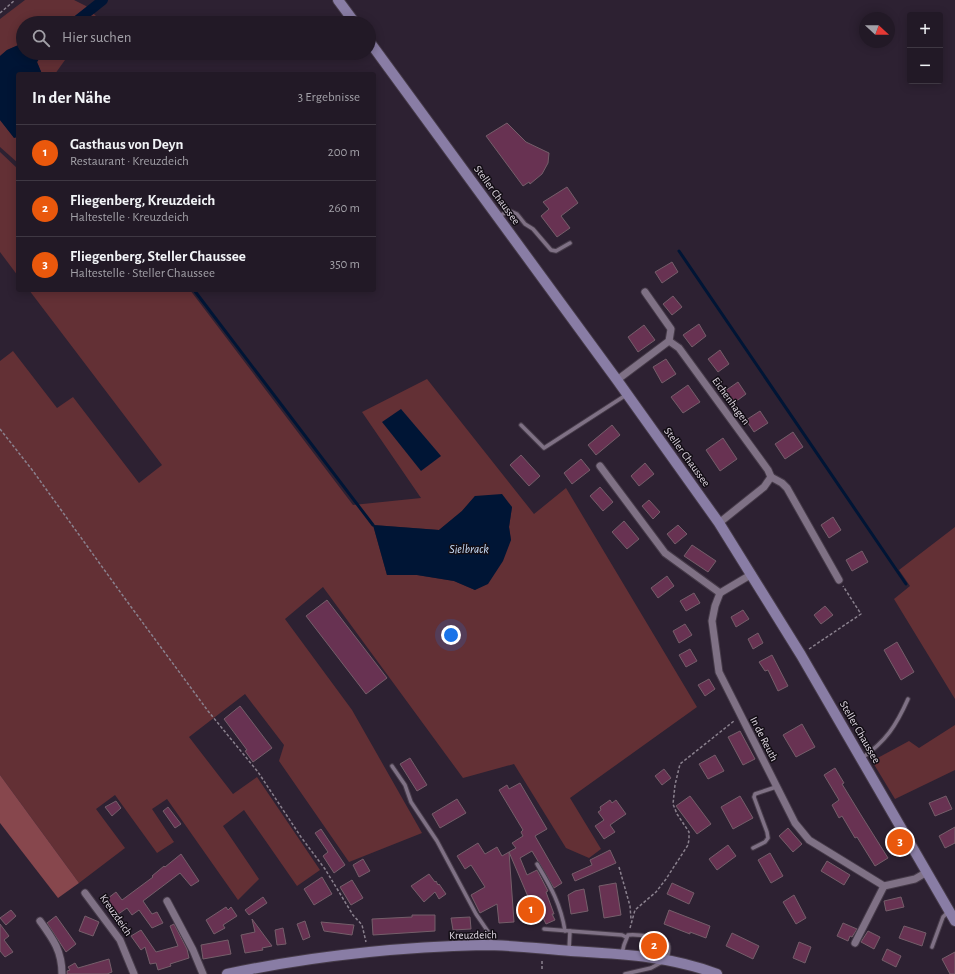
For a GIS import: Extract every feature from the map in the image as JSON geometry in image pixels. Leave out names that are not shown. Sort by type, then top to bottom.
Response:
[{"type":"street","points":[[338,0],[350,16]]},
{"type":"street","name":"Steller Chaussee","points":[[376,51],[617,380],[719,523],[801,654],[955,921]]},
{"type":"street","points":[[617,380],[669,341],[671,329],[645,292]]},
{"type":"street","name":"Eichenhagen","points":[[669,341],[679,348],[768,470],[771,477],[782,483],[787,488],[839,580]]},
{"type":"street","points":[[600,466],[665,554],[720,593],[752,574]]},
{"type":"street","points":[[719,523],[764,487],[771,477]]},
{"type":"street","name":"In de Reuth","points":[[720,593],[715,606],[712,622],[719,672],[795,823],[809,840],[884,886]]},
{"type":"street","points":[[855,943],[884,886],[915,879],[927,872]]},
{"type":"street","name":"Kreuzdeich","points":[[85,893],[120,940],[134,974]]},
{"type":"street","points":[[167,901],[194,950],[203,974]]},
{"type":"street","points":[[40,921],[55,942],[61,955],[62,974]]},
{"type":"street","name":"Kreuzdeich","points":[[227,974],[290,962],[366,952],[492,946],[622,954],[680,962],[718,974]]},
{"type":"lane","points":[[497,216],[510,211],[517,214],[525,224],[533,229],[551,250],[556,251],[570,243]]},
{"type":"lane","points":[[521,425],[544,448],[627,394]]},
{"type":"lane","points":[[862,758],[875,749],[888,736],[908,699]]},
{"type":"lane","points":[[392,766],[405,785],[411,802],[437,841],[476,914],[489,933],[492,946]]},
{"type":"lane","points":[[753,848],[765,842],[768,838],[768,832],[754,797],[755,794],[776,787]]},
{"type":"lane","points":[[537,864],[556,896],[563,916],[565,931]]},
{"type":"lane","points":[[932,947],[943,917],[949,911]]},
{"type":"lane","points":[[544,929],[627,936],[634,934],[666,941],[669,950],[666,960],[651,968],[625,974]]},
{"type":"lane","points":[[569,950],[570,931]]},
{"type":"lane","points":[[622,954],[627,936]]},
{"type":"path","points":[[0,13],[15,0]]},
{"type":"path","points":[[0,429],[33,471],[208,710],[258,772],[301,837],[325,869],[353,916],[362,925],[366,937],[366,952]]},
{"type":"path","points":[[801,654],[861,614],[839,580]]},
{"type":"path","points":[[627,936],[635,910],[656,892],[666,880],[688,845],[688,832],[673,804],[675,785],[680,764],[740,716]]},
{"type":"path","points":[[619,867],[630,906],[631,921]]},
{"type":"shaded area","points":[[25,0],[74,0],[86,6],[96,16],[16,16],[16,46],[7,50],[0,56],[0,19]]},
{"type":"shaded area","points":[[38,60],[65,60],[56,72],[41,72],[37,62]]},
{"type":"shaded area","points":[[0,120],[14,137],[16,137],[16,161],[0,147]]},
{"type":"shaded area","points":[[0,152],[16,167],[16,273],[0,252]]},
{"type":"shaded area","points":[[31,292],[192,292],[353,505],[421,498],[362,412],[427,379],[534,514],[566,488],[697,707],[570,798],[601,849],[589,858],[566,848],[514,764],[463,778],[323,587],[285,619],[352,710],[422,833],[349,862],[279,761],[284,745],[245,694],[189,737],[233,794],[257,777],[320,870],[297,886],[244,810],[223,826],[259,879],[238,900],[167,799],[152,809],[174,842],[157,853],[115,795],[96,809],[125,848],[79,883],[0,775],[0,361],[13,351],[57,408],[73,397],[139,483],[162,465]],"holes":[[[475,496],[512,507],[509,527],[511,540],[475,590],[454,581],[417,575],[387,575],[373,525],[439,530],[462,511]]]},
{"type":"shaded area","points":[[955,527],[955,699],[894,599],[910,586],[899,570]]},
{"type":"shaded area","points":[[955,725],[955,770],[895,799],[872,761],[909,741],[919,748]]},
{"type":"shaded area","points":[[0,775],[79,883],[58,898],[0,823]]},
{"type":"water","points":[[16,46],[16,60],[38,60],[37,62],[41,72],[16,72],[16,138],[14,138],[0,120],[0,56],[7,50]]},
{"type":"water","points":[[401,409],[441,456],[421,471],[382,422]]},
{"type":"water","name":"Sielbrack","points":[[502,494],[512,507],[509,527],[511,540],[503,561],[488,584],[475,590],[454,581],[417,575],[387,575],[373,525],[439,530],[462,511],[475,496]]},
{"type":"building","points":[[507,123],[526,142],[549,153],[548,163],[542,174],[530,184],[529,182],[523,186],[486,136]]},
{"type":"building","points":[[567,187],[578,203],[561,216],[570,228],[557,237],[541,216],[549,209],[543,202]]},
{"type":"building","points":[[672,262],[678,272],[662,283],[655,272]]},
{"type":"building","points":[[673,296],[682,307],[672,315],[663,304]]},
{"type":"building","points":[[699,324],[706,336],[692,347],[683,335]]},
{"type":"building","points":[[644,325],[655,340],[638,352],[628,337]]},
{"type":"building","points":[[720,350],[729,364],[718,372],[708,359]]},
{"type":"building","points":[[666,359],[676,374],[662,383],[653,367]]},
{"type":"building","points":[[738,382],[746,394],[734,403],[725,391]]},
{"type":"building","points":[[688,385],[700,402],[683,413],[671,397]]},
{"type":"building","points":[[760,411],[768,423],[754,432],[746,420]]},
{"type":"building","points":[[612,425],[620,435],[596,455],[588,445]]},
{"type":"building","points":[[793,432],[803,447],[785,459],[775,444]]},
{"type":"building","points":[[723,438],[737,459],[720,471],[706,450]]},
{"type":"building","points":[[521,455],[540,476],[529,486],[510,465]]},
{"type":"building","points":[[581,459],[590,470],[572,484],[564,473]]},
{"type":"building","points":[[645,463],[654,474],[639,486],[631,476]]},
{"type":"building","points":[[600,487],[613,502],[603,511],[590,496]]},
{"type":"building","points":[[649,500],[660,512],[653,519],[642,506]]},
{"type":"building","points":[[833,517],[841,530],[829,538],[821,525]]},
{"type":"building","points":[[624,521],[639,539],[627,549],[612,532]]},
{"type":"building","points":[[678,525],[687,534],[675,544],[667,534]]},
{"type":"building","points":[[692,545],[716,561],[708,572],[684,556]]},
{"type":"building","points":[[862,551],[868,562],[852,571],[846,560]]},
{"type":"building","points":[[667,576],[674,586],[658,598],[651,588]]},
{"type":"building","points":[[694,593],[700,603],[686,611],[680,601]]},
{"type":"building","points":[[327,600],[387,678],[366,694],[306,616]]},
{"type":"building","points":[[825,606],[833,615],[821,624],[814,615]]},
{"type":"building","points":[[743,610],[749,619],[736,627],[731,617]]},
{"type":"building","points":[[685,624],[692,635],[679,643],[673,631]]},
{"type":"building","points":[[758,633],[763,643],[753,649],[748,639]]},
{"type":"building","points":[[897,642],[914,672],[901,680],[884,650]]},
{"type":"building","points":[[690,649],[697,661],[686,667],[679,655]]},
{"type":"building","points":[[772,655],[788,686],[778,691],[768,670],[765,671],[759,662]]},
{"type":"building","points":[[709,679],[715,689],[705,696],[698,685]]},
{"type":"building","points":[[240,706],[272,748],[253,762],[245,751],[247,750],[224,719]]},
{"type":"building","points":[[802,724],[815,747],[796,757],[783,735]]},
{"type":"building","points":[[740,731],[755,759],[743,765],[728,737]]},
{"type":"building","points":[[715,755],[724,771],[708,779],[699,764]]},
{"type":"building","points":[[410,758],[427,785],[417,791],[400,764]]},
{"type":"building","points":[[835,768],[844,783],[842,784],[888,858],[875,866],[857,837],[855,838],[842,816],[839,818],[832,805],[839,800],[824,775]]},
{"type":"building","points":[[664,769],[671,778],[662,785],[655,776]]},
{"type":"building","points":[[520,783],[547,829],[535,836],[562,883],[554,888],[532,851],[520,858],[527,875],[537,870],[548,891],[546,892],[555,920],[546,924],[543,918],[533,922],[524,901],[529,899],[509,852],[516,848],[512,843],[523,836],[521,832],[523,830],[499,790],[507,785],[509,789]]},
{"type":"building","points":[[690,796],[711,824],[697,834],[676,806]]},
{"type":"building","points":[[740,796],[753,818],[733,829],[721,807]]},
{"type":"building","points":[[946,796],[952,809],[935,816],[929,803]]},
{"type":"building","points":[[457,799],[466,813],[440,828],[432,814]]},
{"type":"building","points":[[610,800],[612,803],[616,800],[626,814],[610,825],[615,832],[604,839],[595,826],[604,820],[598,812],[601,810],[600,807]]},
{"type":"building","points":[[116,801],[121,808],[112,816],[105,807]]},
{"type":"building","points":[[168,807],[181,824],[175,828],[163,811]]},
{"type":"building","points":[[955,827],[955,843],[945,848],[939,836]]},
{"type":"building","points":[[788,828],[802,844],[793,852],[779,836]]},
{"type":"building","points":[[321,829],[345,865],[334,873],[323,856],[328,852],[315,833]]},
{"type":"building","points":[[478,843],[485,854],[497,847],[502,856],[509,852],[514,922],[499,923],[497,904],[480,913],[471,895],[485,887],[471,865],[465,869],[457,856]]},
{"type":"building","points":[[728,845],[736,856],[717,870],[709,859]]},
{"type":"building","points":[[610,850],[616,863],[575,881],[572,874],[592,865],[590,860]]},
{"type":"building","points":[[770,853],[783,876],[771,883],[758,860]]},
{"type":"building","points":[[181,854],[199,881],[191,886],[180,873],[143,901],[152,914],[157,912],[163,923],[152,928],[139,910],[132,915],[127,908],[114,917],[103,902],[116,892],[122,900]]},
{"type":"building","points":[[363,859],[370,871],[359,877],[353,865]]},
{"type":"building","points":[[827,861],[850,875],[844,885],[821,871]]},
{"type":"building","points":[[429,874],[446,894],[439,899],[435,892],[424,902],[411,886]]},
{"type":"building","points":[[322,877],[332,894],[314,905],[304,889]]},
{"type":"building","points":[[352,880],[363,898],[351,905],[340,887]]},
{"type":"building","points":[[616,883],[621,915],[604,918],[599,886]]},
{"type":"building","points":[[672,883],[694,893],[689,904],[667,894]]},
{"type":"building","points":[[584,889],[588,911],[571,914],[568,895],[575,891]]},
{"type":"building","points":[[794,895],[806,918],[796,924],[783,902]]},
{"type":"building","points":[[263,897],[267,903],[249,915],[245,910]]},
{"type":"building","points":[[901,897],[904,907],[886,911],[884,901]]},
{"type":"building","points":[[226,907],[228,910],[231,907],[237,916],[223,925],[225,928],[214,934],[206,920]]},
{"type":"building","points":[[11,910],[16,916],[6,925],[0,918]]},
{"type":"building","points":[[669,910],[710,926],[706,938],[690,932],[690,934],[664,924]]},
{"type":"building","points":[[412,915],[435,915],[435,931],[373,935],[372,919],[412,917]]},
{"type":"building","points":[[56,916],[76,944],[66,952],[47,923]]},
{"type":"building","points":[[85,916],[99,922],[93,936],[79,931]]},
{"type":"building","points":[[470,917],[471,929],[453,930],[451,918]]},
{"type":"building","points":[[252,919],[272,946],[262,948],[263,950],[245,953],[241,935],[255,932]]},
{"type":"building","points":[[305,921],[310,937],[303,940],[297,924]]},
{"type":"building","points":[[321,922],[354,925],[352,935],[324,931]]},
{"type":"building","points":[[843,923],[857,929],[852,937],[850,936],[848,941],[837,936]]},
{"type":"building","points":[[0,924],[9,936],[4,940],[13,952],[5,957],[0,951]]},
{"type":"building","points":[[174,924],[187,949],[189,958],[170,964],[171,966],[158,970],[156,963],[150,964],[145,947],[141,950],[131,936],[141,930],[156,952],[178,946],[170,926]]},
{"type":"building","points":[[904,926],[926,933],[922,946],[899,938]]},
{"type":"building","points":[[283,928],[286,944],[277,945],[275,930]]},
{"type":"building","points":[[868,931],[880,937],[874,949],[861,942]]},
{"type":"building","points":[[732,933],[759,946],[753,959],[726,946]]},
{"type":"building","points":[[228,940],[231,954],[203,959],[201,945]]},
{"type":"building","points":[[799,942],[811,947],[805,963],[793,958]]},
{"type":"building","points":[[887,949],[901,956],[896,967],[882,960]]},
{"type":"building","points":[[955,952],[955,974],[950,974],[942,959]]},
{"type":"building","points":[[109,959],[112,972],[107,974],[67,974],[67,971],[70,970],[68,967],[75,963],[78,968]]},
{"type":"waterway","points":[[83,16],[103,0]]},
{"type":"waterway","points":[[679,251],[906,584]]},
{"type":"waterway","points":[[196,292],[373,525]]},
{"type":"place","name":"Fliegenberg, Steller Chaussee","points":[[900,842]]},
{"type":"place","name":"Gasthaus von Deyn","points":[[531,910]]},
{"type":"place","name":"Fliegenberg, Kreuzdeich","points":[[654,946]]}]
